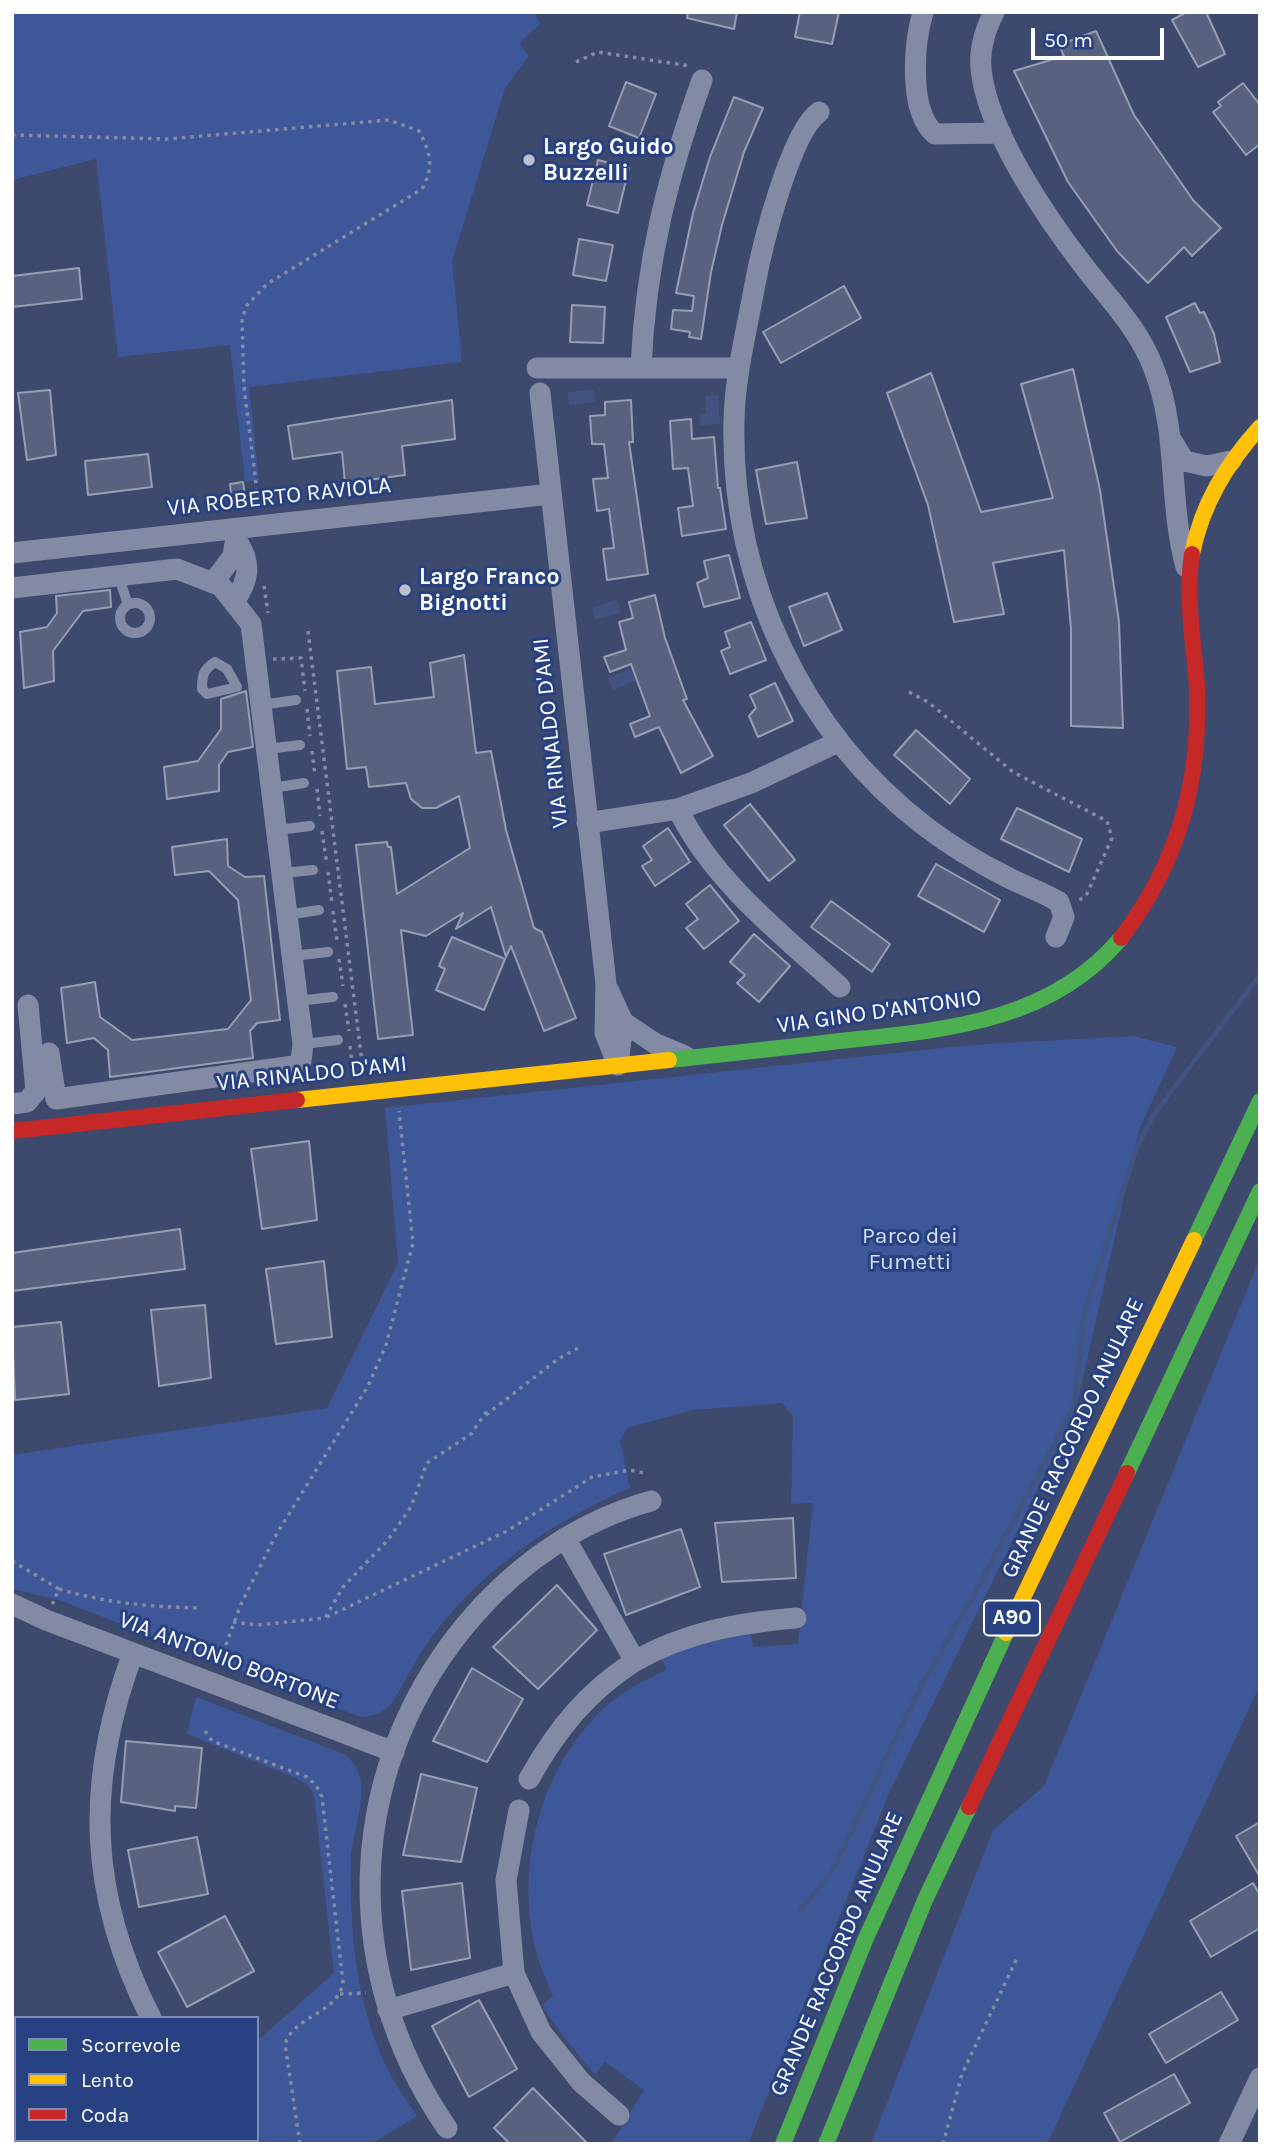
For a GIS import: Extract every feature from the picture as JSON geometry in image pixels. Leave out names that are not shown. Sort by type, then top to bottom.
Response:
[{"type":"main road","name":"VIA GINO D'ANTONIO","points":[[618,1065],[917,1033],[983,1023],[1042,999],[1073,981],[1107,953],[1136,919],[1155,891],[1178,844],[1191,800],[1197,696],[1189,578],[1193,546],[1208,501],[1231,461],[1260,427]]},
{"type":"main road","name":"VIA RINALDO D'AMI","points":[[12,1132],[618,1065]]},
{"type":"main road","name":"GRANDE RACCORDO ANULARE","points":[[783,2144],[866,1938],[932,1789],[1260,1101]]},
{"type":"main road","name":"A90","points":[[826,2144],[936,1876],[1260,1191]]},
{"type":"street","points":[[923,12],[916,40],[915,73],[922,108],[932,131],[935,134],[1001,133]]},
{"type":"street","points":[[994,12],[984,36],[980,60],[984,86],[1001,133],[1056,228],[1140,339],[1158,379],[1172,441],[1179,533],[1189,578]]},
{"type":"street","points":[[641,366],[647,286],[664,196],[702,80]]},
{"type":"street","points":[[819,112],[811,117],[800,140],[768,228],[739,368],[734,418],[736,474],[752,570],[780,648],[806,695],[838,741],[891,798],[927,827],[990,869],[1055,899],[1063,907],[1063,920],[1056,937]]},
{"type":"street","points":[[537,368],[739,368]]},
{"type":"street","name":"VIA RINALDO D'AMI","points":[[540,393],[587,823],[606,984],[614,1023],[606,1038],[618,1065]]},
{"type":"street","points":[[1172,441],[1208,501]]},
{"type":"street","points":[[1184,461],[1207,466],[1231,461]]},
{"type":"street","points":[[1174,483],[1187,495],[1208,501]]},
{"type":"street","name":"VIA ROBERTO RAVIOLA","points":[[12,553],[237,535],[262,526],[551,494]]},
{"type":"street","points":[[214,583],[226,569],[237,535]]},
{"type":"street","points":[[234,602],[248,574],[247,555],[237,535]]},
{"type":"street","points":[[12,588],[177,569],[214,583],[234,602],[251,624],[303,1044],[301,1061],[294,1066],[68,1097],[55,1052]]},
{"type":"street","points":[[587,823],[678,809],[751,783],[838,741]]},
{"type":"street","points":[[678,809],[692,835],[727,879],[840,987]]},
{"type":"street","points":[[12,1104],[27,1102],[36,1091],[27,1005]]},
{"type":"street","points":[[614,1023],[691,1058]]},
{"type":"street","name":"VIA RINALDO D'AMI","points":[[575,1069],[614,1023]]},
{"type":"street","points":[[447,2128],[415,2076],[386,2002],[372,1937],[369,1871],[377,1807],[394,1752],[423,1687],[456,1637],[508,1581],[565,1538],[607,1516],[650,1501]]},
{"type":"street","points":[[565,1538],[635,1661]]},
{"type":"street","name":"VIA ANTONIO BORTONE","points":[[12,1604],[46,1620],[394,1752]]},
{"type":"street","name":"VIA ANTONIO BORTONE","points":[[12,1615],[46,1620]]},
{"type":"street","points":[[528,1779],[577,1706],[594,1690],[635,1661],[673,1641],[718,1628],[796,1618]]},
{"type":"street","points":[[133,1653],[105,1742],[101,1779],[100,1840],[106,1892],[117,1939],[150,2016]]},
{"type":"street","points":[[519,1810],[506,1880],[514,1973],[541,2032],[581,2082],[619,2115]]},
{"type":"street","points":[[386,2002],[514,1973]]},
{"type":"street","points":[[1229,2144],[1260,2078]]},
{"type":"lane","points":[[118,574],[128,605]]},
{"type":"lane","points":[[237,687],[260,696],[296,701]]},
{"type":"lane","points":[[267,749],[300,745]]},
{"type":"lane","points":[[271,788],[304,783]]},
{"type":"lane","points":[[277,830],[310,826]]},
{"type":"lane","points":[[282,873],[313,870]]},
{"type":"lane","points":[[287,915],[319,910]]},
{"type":"lane","points":[[292,956],[328,952]]},
{"type":"lane","points":[[298,1001],[333,997]]},
{"type":"lane","points":[[303,1044],[338,1040]]},
{"type":"path","points":[[576,62],[598,52],[693,66],[702,80]]},
{"type":"path","points":[[12,135],[167,139],[389,120],[419,131],[429,149],[432,170],[422,189],[267,284],[247,304],[242,319],[244,387],[262,526]]},
{"type":"path","points":[[263,573],[269,623]]},
{"type":"path","points":[[308,631],[360,1092]]},
{"type":"path","points":[[272,648],[273,660],[301,658],[343,989]]},
{"type":"path","points":[[909,692],[928,702],[1013,772],[1102,817],[1111,826],[1112,838],[1086,896],[1063,907]]},
{"type":"path","points":[[345,1001],[360,1092]]},
{"type":"path","points":[[220,1661],[233,1622],[276,1535],[368,1385],[386,1345],[413,1243],[396,1088]]},
{"type":"path","points":[[326,1618],[343,1587],[388,1540],[411,1507],[426,1463],[471,1434],[486,1414],[558,1359],[580,1347]]},
{"type":"path","points":[[233,1622],[258,1625],[326,1618],[507,1531],[592,1477],[629,1470],[645,1473]]},
{"type":"path","points":[[12,1561],[59,1589],[97,1600],[133,1605],[201,1608]]},
{"type":"path","points":[[46,1620],[59,1589]]},
{"type":"path","points":[[205,1731],[212,1741],[309,1778],[321,1794],[344,1983],[334,2002],[295,2027],[285,2044],[300,2144]]},
{"type":"path","points":[[943,2144],[962,2074],[1018,1956]]},
{"type":"path","points":[[340,1994],[386,2002]]},
{"type":"green space","points":[[12,12],[534,12],[540,24],[519,43],[529,56],[505,88],[452,261],[462,362],[249,387],[259,481],[245,482],[230,345],[118,357],[96,159],[12,180]]},
{"type":"green space","name":"Parco dei Fumetti","points":[[1133,1036],[1177,1047],[1139,1130],[1075,1413],[889,1793],[748,2144],[611,2144],[644,2090],[605,2062],[595,2075],[559,2031],[542,2005],[553,1996],[535,1946],[529,1884],[531,1852],[548,1791],[561,1763],[606,1706],[631,1688],[666,1670],[662,1657],[690,1643],[751,1631],[753,1647],[798,1644],[813,1503],[791,1504],[793,1416],[782,1403],[693,1410],[627,1428],[620,1441],[630,1488],[574,1515],[498,1567],[454,1610],[423,1650],[392,1703],[374,1715],[360,1717],[59,1600],[12,1589],[12,1455],[327,1408],[398,1263],[385,1108],[970,1045]]},
{"type":"green space","points":[[1260,1258],[1260,1685],[1047,2144],[871,2144],[993,1830],[1044,1786]]},
{"type":"green space","points":[[196,1697],[344,1754],[354,1764],[360,1776],[361,1804],[351,1860],[351,1913],[357,1967],[368,2020],[377,2046],[391,2076],[417,2116],[372,2144],[230,2142],[259,2142],[259,2039],[334,1973],[314,1795],[308,1785],[187,1734]]},
{"type":"shaded area","points":[[594,390],[595,402],[569,405],[568,392]]},
{"type":"shaded area","points":[[718,395],[720,424],[700,425],[700,414],[706,414],[705,396]]},
{"type":"shaded area","points":[[617,599],[621,612],[596,620],[592,608]]},
{"type":"shaded area","points":[[632,668],[636,680],[613,690],[608,678]]},
{"type":"building","points":[[688,12],[737,12],[734,29],[687,18]]},
{"type":"building","points":[[800,12],[839,12],[832,44],[795,37]]},
{"type":"building","points":[[1187,12],[1206,12],[1225,54],[1198,67],[1172,20]]},
{"type":"building","points":[[1096,31],[1134,115],[1193,200],[1221,228],[1192,256],[1184,247],[1148,283],[1117,251],[1068,182],[1014,71],[1064,56],[1059,45]]},
{"type":"building","points":[[626,82],[656,94],[639,138],[609,126]]},
{"type":"building","points":[[1243,83],[1260,105],[1260,144],[1246,155],[1213,112],[1221,106],[1218,102]]},
{"type":"building","points":[[734,97],[763,108],[744,152],[722,225],[711,272],[701,339],[689,337],[690,332],[671,329],[673,310],[692,311],[694,296],[676,293],[693,213],[710,157]]},
{"type":"building","points":[[598,160],[629,168],[618,213],[587,205]]},
{"type":"building","points":[[579,239],[613,245],[606,281],[573,275]]},
{"type":"building","points":[[79,268],[82,299],[12,307],[12,276]]},
{"type":"building","points":[[844,286],[861,318],[781,363],[763,332]]},
{"type":"building","points":[[1195,303],[1200,313],[1204,312],[1214,334],[1220,362],[1190,372],[1166,317]]},
{"type":"building","points":[[572,305],[605,307],[603,343],[570,342]]},
{"type":"building","points":[[1073,369],[1100,490],[1119,622],[1123,728],[1071,726],[1071,629],[1064,550],[993,563],[1004,614],[954,622],[928,505],[887,393],[931,373],[981,512],[1053,498],[1021,384]]},
{"type":"building","points":[[50,390],[56,455],[27,460],[18,393]]},
{"type":"building","points":[[452,400],[455,439],[402,446],[405,475],[345,483],[342,452],[293,459],[288,426]]},
{"type":"building","points":[[631,400],[633,442],[629,442],[648,574],[607,580],[603,549],[614,548],[609,509],[597,511],[593,479],[608,478],[604,444],[592,444],[590,416],[605,415],[605,402]]},
{"type":"building","points":[[691,419],[692,439],[714,437],[718,488],[726,529],[682,536],[678,508],[693,506],[688,468],[673,469],[670,421]]},
{"type":"building","points":[[148,454],[152,487],[88,495],[85,461]]},
{"type":"building","points":[[797,462],[807,518],[766,524],[756,470]]},
{"type":"building","points":[[243,482],[246,501],[232,503],[230,484]]},
{"type":"building","points":[[729,555],[740,598],[704,607],[697,583],[708,578],[704,561]]},
{"type":"building","points":[[110,590],[111,607],[83,611],[53,651],[54,681],[24,688],[20,632],[47,627],[57,613],[56,596]]},
{"type":"building","points":[[827,593],[842,630],[804,646],[789,607]]},
{"type":"building","points":[[655,595],[665,638],[687,699],[683,700],[713,756],[681,773],[659,727],[635,737],[630,724],[650,716],[631,664],[610,672],[604,657],[626,650],[619,622],[633,618],[629,602]]},
{"type":"building","points":[[751,622],[766,660],[730,674],[721,651],[730,647],[725,632]]},
{"type":"building","points":[[464,655],[476,753],[491,751],[506,830],[534,928],[542,932],[576,1018],[544,1031],[511,946],[506,957],[491,907],[456,929],[463,913],[426,936],[401,930],[413,1035],[378,1039],[356,845],[387,842],[388,847],[391,847],[397,894],[470,848],[459,796],[436,808],[422,808],[411,799],[406,783],[369,787],[366,767],[347,769],[337,671],[371,667],[375,704],[434,697],[430,663]]},
{"type":"building","points":[[775,683],[793,721],[758,737],[749,716],[756,708],[750,695]]},
{"type":"building","points":[[246,691],[253,747],[228,752],[219,765],[219,791],[167,799],[164,767],[198,761],[221,729],[221,699]]},
{"type":"building","points":[[916,730],[970,779],[950,804],[894,755]]},
{"type":"building","points":[[750,804],[795,860],[769,881],[724,825]]},
{"type":"building","points":[[1017,808],[1082,839],[1069,872],[1001,839]]},
{"type":"building","points":[[668,828],[690,862],[655,886],[642,866],[652,860],[643,846]]},
{"type":"building","points":[[227,839],[228,866],[245,877],[264,876],[280,1020],[257,1023],[250,1031],[253,1058],[110,1077],[108,1050],[94,1038],[67,1043],[61,988],[95,982],[100,1017],[132,1040],[228,1029],[251,1000],[238,900],[209,871],[175,875],[172,847]]},
{"type":"building","points":[[936,864],[1000,900],[984,932],[918,896]]},
{"type":"building","points":[[710,885],[739,921],[704,949],[686,928],[698,919],[686,904]]},
{"type":"building","points":[[831,901],[890,944],[872,972],[811,927]]},
{"type":"building","points":[[754,934],[790,966],[759,1002],[737,983],[745,975],[730,962]]},
{"type":"building","points":[[452,937],[505,959],[484,1010],[436,990],[445,969],[439,966]]},
{"type":"building","points":[[309,1141],[317,1220],[262,1229],[251,1149]]},
{"type":"building","points":[[180,1229],[185,1269],[12,1291],[12,1253]]},
{"type":"building","points":[[324,1261],[332,1337],[276,1344],[266,1269]]},
{"type":"building","points":[[205,1305],[211,1378],[159,1386],[151,1310]]},
{"type":"building","points":[[61,1322],[69,1394],[15,1400],[12,1327]]},
{"type":"building","points":[[793,1518],[796,1578],[722,1582],[715,1523]]},
{"type":"building","points":[[681,1529],[700,1587],[626,1615],[604,1554]]},
{"type":"building","points":[[557,1585],[597,1630],[538,1689],[493,1647]]},
{"type":"building","points":[[472,1668],[523,1699],[487,1762],[433,1741]]},
{"type":"building","points":[[126,1741],[202,1748],[196,1808],[175,1806],[175,1811],[121,1802]]},
{"type":"building","points":[[421,1774],[477,1788],[461,1862],[403,1855]]},
{"type":"building","points":[[1260,1822],[1260,1877],[1236,1836]]},
{"type":"building","points":[[197,1837],[208,1894],[139,1907],[128,1850]]},
{"type":"building","points":[[462,1883],[470,1958],[411,1970],[402,1891]]},
{"type":"building","points":[[1253,1883],[1260,1895],[1260,1928],[1211,1957],[1190,1921]]},
{"type":"building","points":[[225,1916],[254,1971],[187,2007],[158,1952]]},
{"type":"building","points":[[1221,1992],[1238,2020],[1166,2063],[1149,2034]]},
{"type":"building","points":[[479,2000],[517,2069],[469,2097],[432,2026]]},
{"type":"building","points":[[1174,2074],[1190,2103],[1120,2142],[1104,2113]]},
{"type":"building","points":[[533,2088],[588,2144],[510,2144],[494,2128]]},
{"type":"waterway","points":[[800,1911],[832,1871],[921,1686],[979,1586],[1074,1406],[1084,1315],[1136,1149],[1154,1114],[1260,975]]},
{"type":"traffic: fast","points":[[669,1060],[916,1032],[991,1018],[1061,989],[1092,967],[1121,938]]},
{"type":"traffic: fast","points":[[1194,1240],[1260,1101]]},
{"type":"traffic: fast","points":[[1127,1473],[1260,1191]]},
{"type":"traffic: fast","points":[[783,2144],[866,1938],[1006,1633]]},
{"type":"traffic: fast","points":[[826,2144],[925,1900],[969,1807]]},
{"type":"traffic: slow","points":[[1192,554],[1202,518],[1217,486],[1236,456],[1260,427]]},
{"type":"traffic: slow","points":[[297,1100],[669,1060]]},
{"type":"traffic: slow","points":[[1006,1633],[1194,1240]]},
{"type":"traffic: jam","points":[[1121,938],[1141,910],[1171,851],[1190,788],[1197,722],[1190,604],[1192,554]]},
{"type":"traffic: jam","points":[[12,1131],[297,1100]]},
{"type":"traffic: jam","points":[[969,1807],[1127,1473]]},
{"type":"place","name":"Largo Guido Buzzelli","points":[[529,160]]},
{"type":"place","name":"Largo Franco Bignotti","points":[[405,590]]}]
